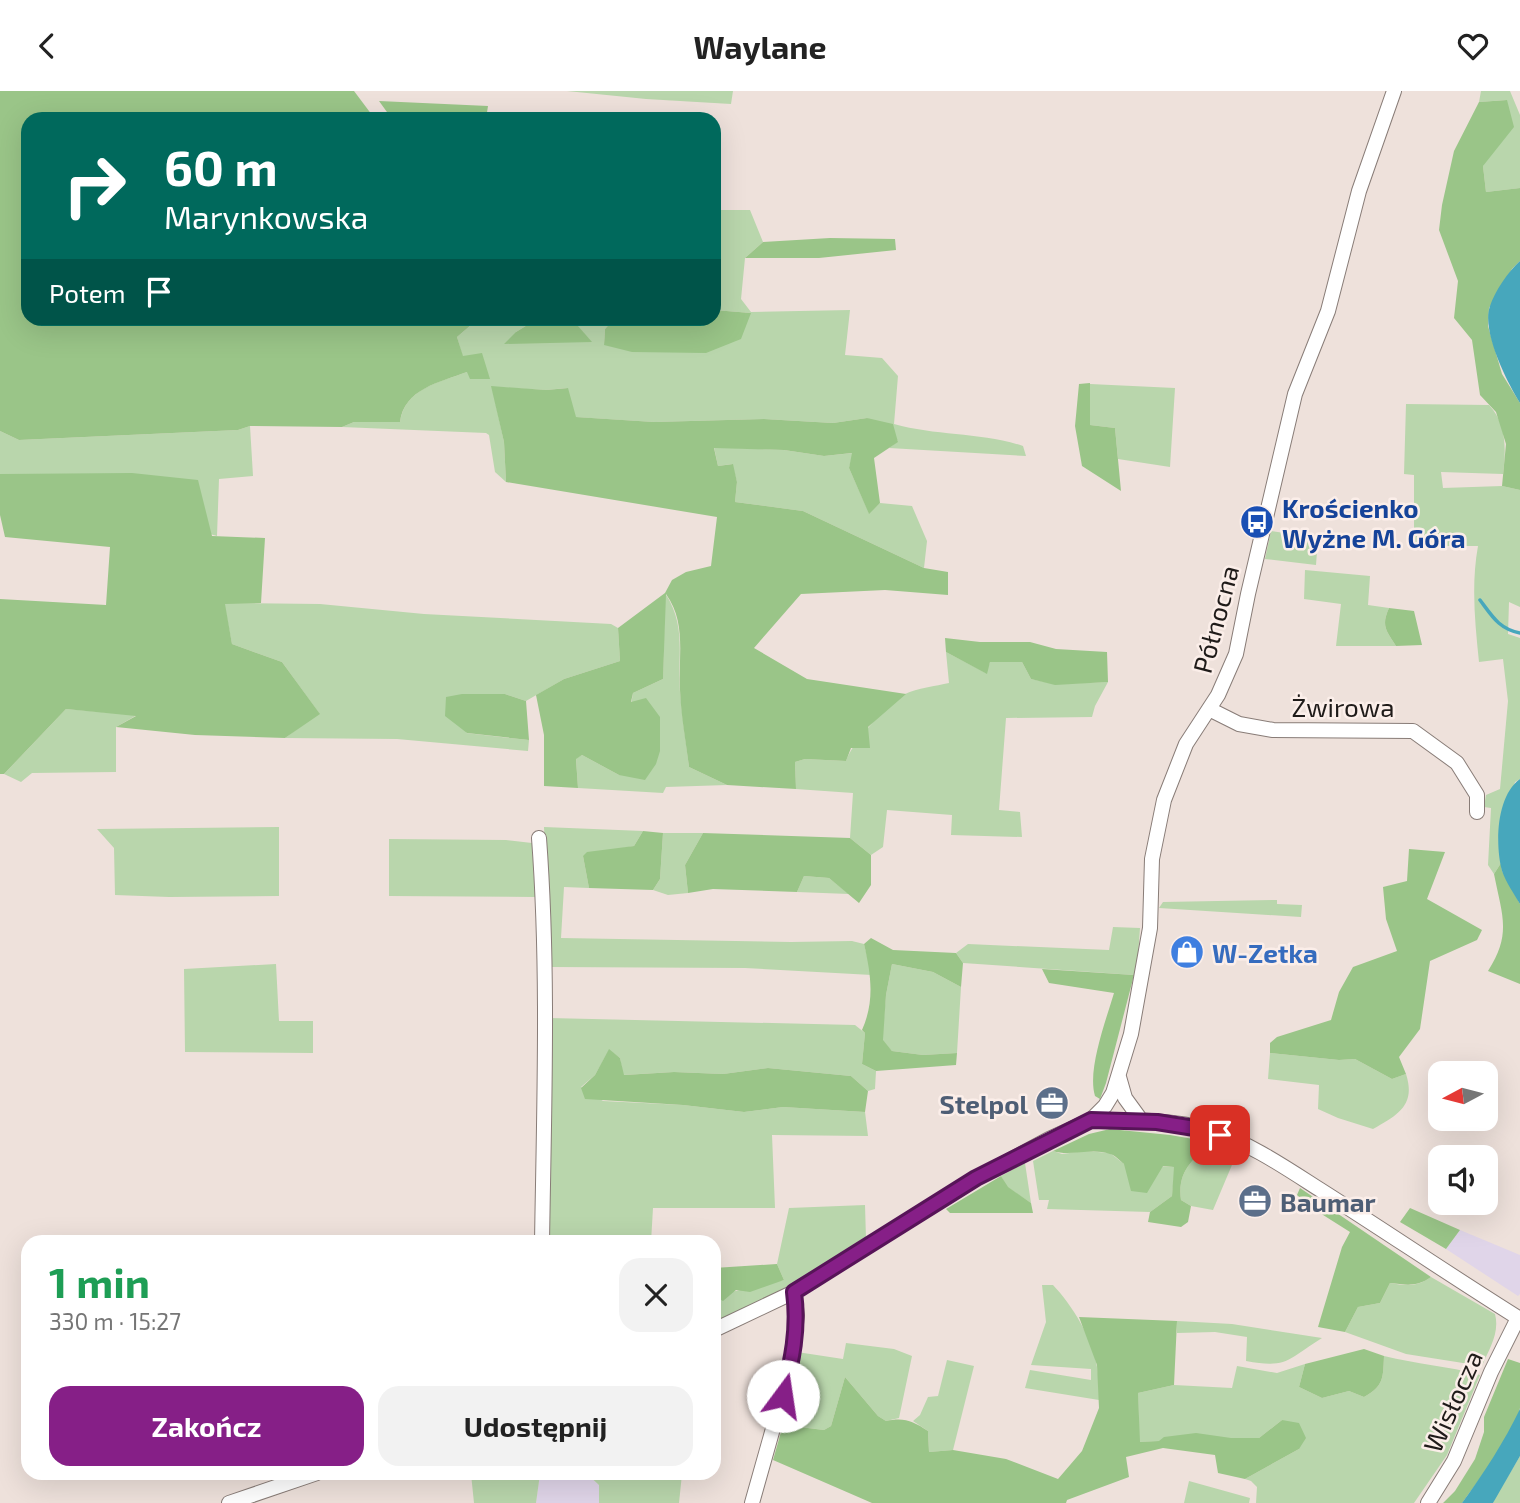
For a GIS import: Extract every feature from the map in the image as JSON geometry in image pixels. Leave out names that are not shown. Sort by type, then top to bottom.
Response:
[{"type":"street","name":"Północna","points":[[1091,1120],[1105,1106],[1119,1077],[1141,984],[1150,928],[1152,859],[1164,800],[1186,744],[1220,692],[1236,654],[1295,394],[1332,300],[1359,191],[1394,91]]},
{"type":"street","name":"Żwirowa","points":[[1209,709],[1239,724],[1273,730],[1413,731],[1457,763],[1477,795],[1477,812]]},
{"type":"street","points":[[540,838],[545,1052],[542,1235]]},
{"type":"street","points":[[1119,1077],[1125,1098],[1141,1120]]},
{"type":"street","points":[[721,1327],[794,1292],[976,1178],[1091,1120],[1141,1120],[1207,1130],[1262,1154],[1519,1318]]},
{"type":"street","points":[[752,1503],[792,1361],[797,1315],[794,1292]]},
{"type":"street","name":"Wisłocza","points":[[1428,1503],[1454,1461],[1491,1373],[1519,1318]]},
{"type":"street","points":[[229,1503],[296,1480]]},
{"type":"shaded area","points":[[1460,1230],[1520,1255],[1518,1296],[1446,1249]]},
{"type":"shaded area","points":[[539,1480],[594,1480],[599,1485],[599,1503],[536,1503]]},
{"type":"green space","points":[[0,91],[354,91],[370,112],[21,112],[21,326],[470,326],[457,337],[463,356],[482,353],[490,379],[470,379],[467,372],[425,388],[408,402],[400,422],[354,422],[342,427],[250,426],[238,430],[19,440],[0,431]]},
{"type":"green space","points":[[567,91],[733,91],[731,104]]},
{"type":"green space","points":[[1481,91],[1510,91],[1520,115],[1520,188],[1486,192],[1483,166],[1506,100],[1479,102]]},
{"type":"green space","points":[[1507,100],[1514,127],[1483,166],[1486,192],[1520,188],[1520,261],[1512,269],[1489,308],[1488,326],[1502,374],[1520,403],[1520,490],[1502,486],[1506,444],[1496,412],[1480,395],[1472,340],[1454,318],[1458,281],[1439,230],[1454,151],[1479,102]]},
{"type":"green space","points":[[379,101],[488,106],[487,112],[387,112]]},
{"type":"green space","points":[[721,210],[750,210],[763,242],[745,258],[741,299],[751,312],[850,310],[845,355],[882,358],[898,376],[894,424],[1007,442],[1023,446],[1026,456],[889,448],[898,441],[867,418],[833,423],[764,419],[654,422],[575,417],[567,388],[546,390],[492,387],[504,442],[506,482],[495,472],[489,435],[486,433],[342,427],[354,422],[400,422],[403,411],[416,394],[435,383],[467,372],[457,337],[470,326],[526,326],[516,332],[553,342],[591,342],[578,326],[608,326],[604,345],[691,326],[721,326],[721,320],[751,313],[721,311]]},
{"type":"green space","points":[[830,238],[895,239],[896,250],[819,258],[745,258],[763,242]]},
{"type":"green space","points":[[721,311],[751,313],[741,339],[706,353],[632,352],[604,345],[608,326],[721,326]]},
{"type":"green space","points":[[526,326],[578,326],[592,342],[504,344]]},
{"type":"green space","points":[[1090,383],[1090,425],[1115,428],[1121,491],[1082,466],[1075,426],[1079,384]]},
{"type":"green space","points":[[1090,384],[1175,388],[1170,467],[1118,459],[1115,428],[1090,425]]},
{"type":"green space","points":[[491,386],[546,390],[568,388],[576,417],[654,422],[764,419],[833,423],[867,418],[893,424],[898,442],[874,458],[880,503],[869,514],[849,468],[852,453],[824,456],[784,450],[714,448],[718,466],[733,464],[737,482],[735,502],[803,511],[924,568],[948,572],[948,595],[885,590],[801,594],[754,648],[807,679],[906,694],[868,727],[870,748],[851,748],[846,761],[805,759],[795,762],[796,789],[727,785],[689,767],[681,700],[679,628],[673,605],[666,594],[663,679],[633,693],[631,702],[646,698],[660,717],[660,751],[656,764],[645,780],[619,775],[582,755],[576,759],[578,788],[544,786],[544,735],[536,695],[564,679],[620,661],[618,628],[665,593],[672,580],[686,572],[711,566],[717,517],[506,482],[504,442]]},
{"type":"green space","points":[[1406,404],[1489,405],[1502,429],[1505,447],[1503,474],[1441,472],[1443,488],[1502,486],[1520,490],[1520,607],[1509,602],[1508,634],[1520,638],[1520,779],[1515,782],[1499,841],[1501,863],[1494,874],[1488,865],[1491,808],[1484,807],[1486,795],[1500,789],[1508,701],[1503,659],[1479,662],[1474,590],[1478,546],[1414,546],[1414,475],[1404,474]]},
{"type":"green space","points":[[250,426],[253,476],[219,479],[217,536],[0,474],[0,431],[19,440],[238,430]]},
{"type":"green space","points":[[714,447],[784,450],[824,456],[853,453],[849,468],[869,513],[880,503],[912,506],[927,541],[924,568],[803,511],[735,502],[737,482],[732,464],[718,466]]},
{"type":"green space","points":[[132,473],[198,480],[212,536],[265,538],[261,603],[225,604],[232,644],[282,662],[320,714],[285,738],[195,735],[116,727],[136,716],[66,709],[4,774],[0,774],[0,599],[106,605],[110,547],[5,537],[0,515],[0,474]]},
{"type":"green space","points":[[1271,531],[1318,538],[1316,565],[1265,559]]},
{"type":"green space","points":[[1305,570],[1370,576],[1368,605],[1389,608],[1385,619],[1386,628],[1396,646],[1336,646],[1341,604],[1304,599]]},
{"type":"green space","points":[[665,593],[672,605],[679,630],[680,692],[689,767],[727,785],[666,787],[663,793],[578,788],[576,758],[582,755],[619,775],[633,693],[663,679]]},
{"type":"green space","points":[[224,603],[320,604],[424,614],[611,624],[618,628],[620,661],[564,679],[526,701],[505,694],[466,733],[529,740],[528,751],[397,739],[285,738],[319,713],[282,662],[232,644]]},
{"type":"green space","points":[[1389,608],[1414,611],[1422,645],[1396,646],[1386,628],[1385,619]]},
{"type":"green space","points":[[945,638],[980,642],[1030,642],[1056,649],[1107,652],[1108,682],[1055,685],[1031,679],[1022,662],[990,662],[987,674],[946,652]]},
{"type":"green space","points":[[946,652],[986,673],[990,662],[1022,662],[1031,679],[1055,684],[1108,682],[1092,717],[1006,718],[999,810],[1020,812],[1022,837],[951,835],[952,815],[887,810],[883,847],[871,855],[850,838],[853,793],[796,789],[795,762],[805,759],[846,761],[863,734],[898,699],[915,690],[949,683]]},
{"type":"green space","points":[[462,694],[505,694],[526,701],[529,740],[467,733],[445,716],[446,697]]},
{"type":"green space","points":[[66,709],[137,715],[116,727],[116,772],[32,773],[21,782],[4,774]]},
{"type":"green space","points":[[279,827],[279,896],[115,895],[114,848],[97,829]]},
{"type":"green space","points":[[544,827],[643,831],[634,846],[583,856],[589,888],[564,887],[561,938],[852,941],[864,944],[872,975],[745,968],[550,967]]},
{"type":"green space","points":[[643,831],[663,833],[660,879],[653,890],[589,888],[583,856],[587,852],[634,846]]},
{"type":"green space","points":[[663,833],[703,833],[685,865],[688,893],[668,895],[653,890],[660,879]]},
{"type":"green space","points":[[703,833],[850,838],[871,855],[871,885],[859,903],[829,878],[804,876],[797,892],[713,889],[688,893],[685,865]]},
{"type":"green space","points":[[389,839],[506,840],[532,843],[535,897],[389,896]]},
{"type":"green space","points":[[1409,849],[1445,852],[1427,899],[1482,930],[1477,940],[1430,961],[1420,1029],[1399,1057],[1406,1074],[1392,1079],[1355,1059],[1339,1060],[1270,1053],[1270,1043],[1277,1037],[1331,1020],[1339,992],[1353,967],[1397,951],[1386,919],[1383,887],[1407,881]]},
{"type":"green space","points":[[1501,863],[1502,871],[1520,904],[1520,984],[1488,971],[1503,935],[1502,913],[1494,874]]},
{"type":"green space","points":[[804,876],[829,878],[849,894],[797,892]]},
{"type":"green space","points":[[1277,900],[1277,904],[1302,905],[1301,917],[1159,908],[1163,902]]},
{"type":"green space","points":[[1113,927],[1140,928],[1134,975],[963,963],[956,953],[968,944],[1109,950]]},
{"type":"green space","points":[[871,938],[893,950],[956,953],[963,963],[961,987],[933,972],[892,964],[886,995],[883,1040],[892,1051],[923,1055],[957,1053],[956,1065],[876,1071],[862,1064],[865,1033],[862,1030],[870,998],[864,944]]},
{"type":"green space","points":[[276,964],[279,1021],[313,1021],[313,1053],[185,1052],[184,969]]},
{"type":"green space","points":[[892,964],[933,972],[961,987],[957,1053],[923,1055],[892,1051],[882,1040]]},
{"type":"green space","points":[[1042,969],[1134,975],[1100,1099],[1095,1096],[1093,1073],[1098,1045],[1114,993],[1049,983]]},
{"type":"green space","points":[[549,1018],[855,1025],[865,1033],[862,1064],[876,1071],[875,1089],[868,1091],[851,1076],[768,1068],[723,1074],[674,1072],[623,1075],[620,1058],[609,1050],[595,1075],[581,1087],[603,1101],[683,1105],[744,1112],[783,1107],[865,1112],[868,1136],[772,1135],[775,1208],[653,1208],[651,1235],[547,1235]]},
{"type":"green space","points":[[609,1049],[620,1058],[624,1075],[674,1072],[723,1074],[768,1068],[851,1076],[868,1091],[865,1112],[783,1107],[744,1112],[585,1099],[581,1088],[595,1075]]},
{"type":"green space","points":[[1270,1053],[1339,1060],[1355,1059],[1392,1079],[1406,1074],[1409,1094],[1407,1101],[1397,1114],[1373,1129],[1338,1118],[1318,1109],[1319,1085],[1268,1079]]},
{"type":"green space","points":[[1110,1129],[1211,1142],[1188,1167],[1181,1181],[1181,1200],[1191,1206],[1188,1222],[1181,1227],[1148,1222],[1150,1212],[1172,1196],[1174,1167],[1163,1166],[1147,1193],[1131,1191],[1124,1164],[1112,1155],[1096,1151],[1053,1151],[1089,1134]]},
{"type":"green space","points":[[1211,1142],[1237,1153],[1213,1210],[1191,1206],[1181,1200],[1180,1190],[1188,1167]]},
{"type":"green space","points":[[1053,1151],[1062,1154],[1085,1151],[1110,1153],[1124,1164],[1175,1167],[1172,1196],[1150,1212],[1047,1209],[1049,1200],[1039,1200],[1033,1161]]},
{"type":"green space","points":[[1025,1163],[1031,1203],[1007,1187],[1001,1176]]},
{"type":"green space","points":[[1001,1176],[1008,1187],[1031,1203],[1033,1213],[950,1213],[946,1209]]},
{"type":"green space","points":[[1300,1188],[1431,1277],[1416,1284],[1390,1283],[1380,1303],[1358,1307],[1345,1332],[1318,1327],[1342,1247],[1350,1232],[1297,1195]]},
{"type":"green space","points":[[865,1205],[866,1239],[810,1273],[721,1319],[721,1294],[784,1280],[777,1264],[789,1208]]},
{"type":"green space","points":[[1410,1208],[1460,1230],[1446,1249],[1400,1222]]},
{"type":"green space","points":[[777,1264],[784,1280],[750,1292],[736,1290],[723,1301],[721,1268]]},
{"type":"green space","points":[[1431,1277],[1495,1314],[1495,1334],[1482,1366],[1406,1354],[1345,1332],[1358,1307],[1380,1303],[1390,1283],[1412,1285]]},
{"type":"green space","points":[[1042,1285],[1053,1285],[1074,1312],[1086,1334],[1095,1356],[1099,1400],[1025,1388],[1030,1370],[1091,1380],[1091,1369],[1031,1365],[1046,1322]]},
{"type":"green space","points":[[1079,1317],[1177,1321],[1174,1385],[1138,1393],[1140,1442],[1196,1433],[1231,1438],[1259,1438],[1282,1420],[1299,1423],[1306,1438],[1299,1449],[1245,1479],[1218,1473],[1215,1455],[1163,1448],[1126,1457],[1129,1477],[1067,1500],[1066,1503],[872,1503],[773,1460],[783,1425],[824,1430],[831,1426],[845,1377],[878,1416],[886,1421],[908,1421],[928,1431],[929,1452],[953,1450],[1006,1459],[1058,1479],[1082,1451],[1099,1408],[1097,1365]]},
{"type":"green space","points":[[1177,1321],[1232,1324],[1322,1338],[1280,1363],[1260,1363],[1246,1361],[1247,1337],[1215,1332],[1177,1333]]},
{"type":"green space","points":[[846,1343],[894,1349],[912,1356],[899,1418],[886,1421],[878,1416],[845,1377],[831,1426],[824,1430],[783,1425],[797,1352],[843,1359]]},
{"type":"green space","points":[[1364,1349],[1384,1356],[1381,1381],[1364,1397],[1349,1391],[1322,1398],[1299,1387],[1305,1364]]},
{"type":"green space","points":[[1384,1356],[1480,1375],[1447,1455],[1414,1503],[1256,1503],[1257,1487],[1245,1479],[1299,1449],[1282,1420],[1259,1438],[1139,1442],[1138,1393],[1174,1385],[1232,1388],[1237,1366],[1277,1373],[1305,1364],[1299,1387],[1322,1398],[1349,1391],[1364,1397],[1381,1381]]},
{"type":"green space","points":[[1508,1359],[1520,1363],[1520,1408],[1517,1418],[1495,1457],[1462,1503],[1443,1503],[1455,1491],[1475,1459],[1484,1432],[1484,1417]]},
{"type":"green space","points":[[947,1360],[974,1366],[953,1450],[929,1452],[928,1431],[913,1421],[920,1415],[928,1397],[938,1396]]},
{"type":"green space","points":[[1520,1456],[1520,1503],[1493,1503],[1495,1498]]},
{"type":"green space","points":[[472,1480],[539,1480],[536,1503],[474,1503]]},
{"type":"green space","points":[[594,1480],[681,1480],[679,1503],[599,1503],[599,1485]]},
{"type":"green space","points":[[1189,1481],[1250,1498],[1249,1503],[1184,1503]]},
{"type":"water","points":[[1520,261],[1520,403],[1497,356],[1488,316],[1499,288]]},
{"type":"water","points":[[1520,779],[1520,904],[1502,871],[1498,835],[1506,797]]},
{"type":"water","points":[[1520,1409],[1520,1456],[1493,1503],[1462,1503],[1493,1457]]},
{"type":"waterway","points":[[1480,600],[1501,625],[1520,633]]},
{"type":"place","name":"Krościenko Wyżne M. Góra","points":[[1257,522]]},
{"type":"place","name":"W-Zetka","points":[[1187,952]]},
{"type":"place","name":"Stelpol","points":[[1052,1103]]},
{"type":"place","name":"Baumar","points":[[1255,1201]]},
{"type":"route","points":[[783,1396],[792,1361],[797,1315],[794,1292],[976,1178],[1091,1120],[1141,1120],[1207,1130],[1220,1135]]}]
